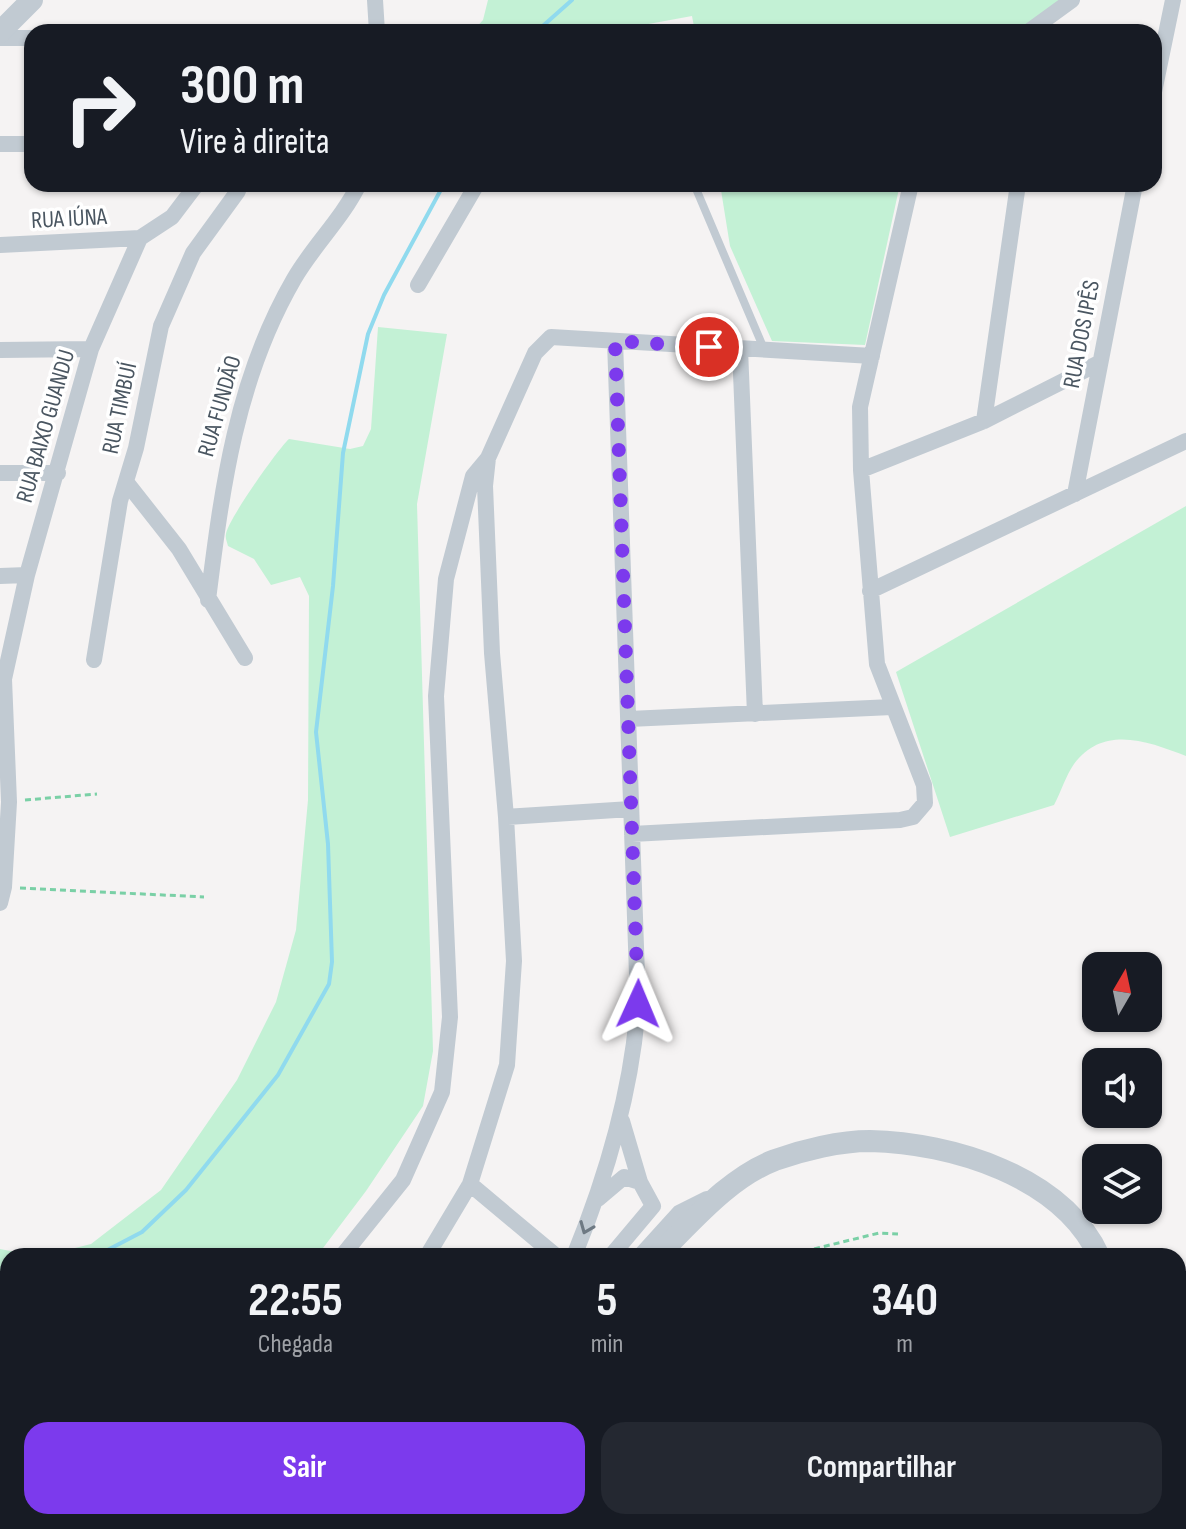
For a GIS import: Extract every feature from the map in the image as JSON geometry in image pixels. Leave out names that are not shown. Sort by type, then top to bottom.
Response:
[{"type":"street","points":[[0,35],[32,0]]},
{"type":"street","points":[[375,0],[376,24]]},
{"type":"street","points":[[1044,24],[1072,0]]},
{"type":"street","points":[[1162,53],[1173,0]]},
{"type":"street","points":[[0,35],[24,37]]},
{"type":"street","points":[[0,144],[24,144]]},
{"type":"street","points":[[140,238],[172,217],[191,192]]},
{"type":"street","name":"RUA TIMBUÍ","points":[[94,660],[120,501],[127,483],[161,326],[193,253],[237,192]]},
{"type":"street","name":"RUA FUNDÃO","points":[[208,600],[224,471],[239,406],[294,278],[355,192]]},
{"type":"street","points":[[418,285],[472,192]]},
{"type":"street","points":[[632,834],[913,817],[925,803],[924,785],[877,664],[861,470],[860,407],[909,192]]},
{"type":"street","points":[[984,421],[1017,192]]},
{"type":"street","name":"RUA DOS IPÊS","points":[[1075,494],[1133,192]]},
{"type":"street","name":"RUA IÚNA","points":[[0,245],[140,238]]},
{"type":"street","name":"RUA BAIXO GUANDU","points":[[1,892],[9,802],[4,782],[2,679],[27,575],[91,349],[140,238]]},
{"type":"street","points":[[348,1248],[403,1180],[442,1092],[450,1017],[436,696],[446,579],[473,476],[488,458],[541,344],[551,337],[872,356]]},
{"type":"street","points":[[577,1248],[597,1200],[621,1115],[635,1055],[638,1004],[615,341]]},
{"type":"street","points":[[0,350],[91,349]]},
{"type":"street","points":[[740,349],[755,714]]},
{"type":"street","points":[[861,470],[984,421],[1099,363]]},
{"type":"street","points":[[870,591],[1186,441]]},
{"type":"street","points":[[432,1248],[470,1184],[507,1065],[514,961],[492,653],[485,486],[488,458]]},
{"type":"street","points":[[0,473],[58,473]]},
{"type":"street","points":[[127,483],[179,549],[245,658]]},
{"type":"street","points":[[0,576],[27,575]]},
{"type":"street","points":[[629,719],[892,707]]},
{"type":"street","points":[[506,817],[631,809]]},
{"type":"street","points":[[618,1248],[653,1206],[640,1182],[621,1115]]},
{"type":"street","points":[[647,1248],[679,1213],[773,1161],[826,1147],[869,1141],[949,1151],[1024,1178],[1063,1209],[1093,1248]]},
{"type":"street","points":[[597,1200],[624,1177],[640,1182]]},
{"type":"street","points":[[470,1184],[546,1248]]},
{"type":"street","points":[[665,1248],[726,1189]]},
{"type":"lane","points":[[697,192],[765,351]]},
{"type":"path","points":[[9,802],[97,794]]},
{"type":"path","points":[[1,892],[204,897]]},
{"type":"path","points":[[818,1248],[879,1233],[898,1234]]},
{"type":"green space","points":[[488,0],[1060,0],[1028,24],[694,24],[692,16],[648,24],[479,24]]},
{"type":"green space","points":[[721,192],[898,192],[865,345],[772,341],[730,246]]},
{"type":"green space","points":[[378,327],[447,334],[417,504],[433,1051],[423,1106],[323,1248],[75,1248],[91,1244],[161,1190],[237,1080],[276,1002],[296,930],[308,800],[309,596],[300,577],[271,585],[254,559],[228,546],[226,536],[243,501],[289,439],[350,449],[363,446],[371,429]]},
{"type":"green space","points":[[1186,506],[1186,756],[1142,742],[1113,740],[1099,744],[1074,764],[1054,805],[950,837],[896,672]]},
{"type":"waterway","points":[[545,24],[572,0]]},
{"type":"waterway","points":[[111,1248],[142,1232],[186,1190],[278,1075],[329,984],[332,962],[328,844],[316,732],[333,586],[343,453],[368,334],[384,295],[440,192]]},
{"type":"route","points":[[638,1004],[639,960],[615,341],[709,347]]}]
